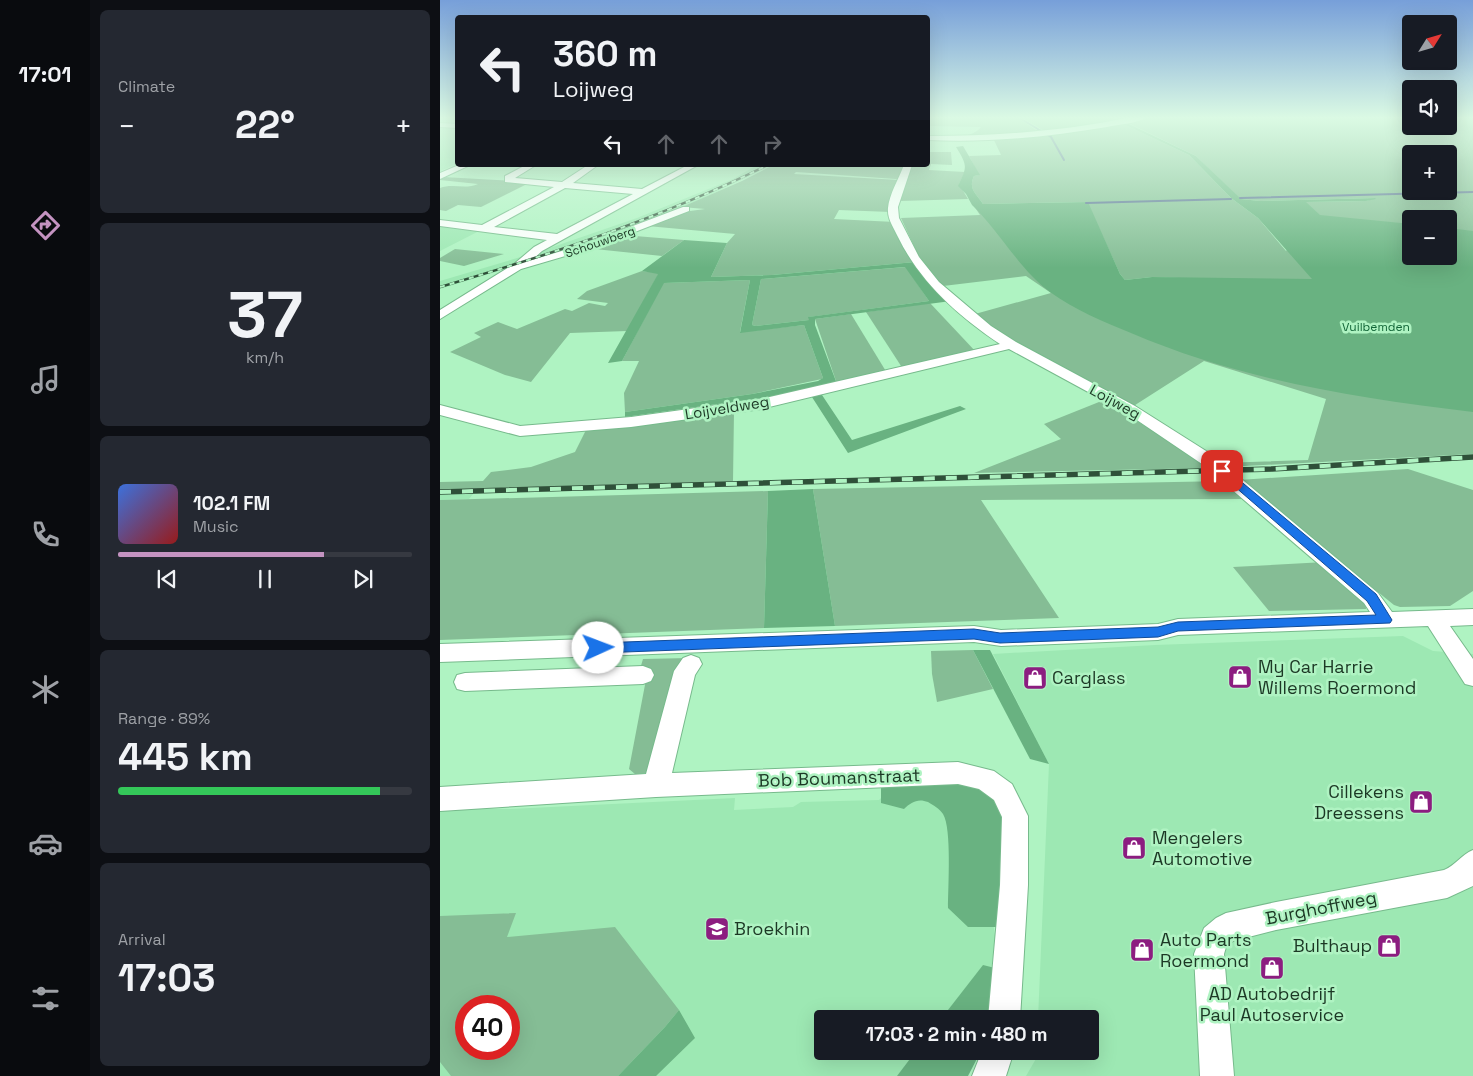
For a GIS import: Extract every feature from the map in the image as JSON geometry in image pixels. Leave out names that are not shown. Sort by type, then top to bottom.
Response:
[{"type":"street","points":[[440,176],[461,167]]},
{"type":"street","points":[[528,167],[508,178],[508,180],[642,192]]},
{"type":"street","points":[[484,228],[564,185],[591,167]]},
{"type":"street","points":[[516,266],[538,249],[690,167]]},
{"type":"street","name":"Loijweg","points":[[907,167],[893,207],[894,218],[914,258],[924,273],[942,291],[986,329],[1010,345],[1130,410],[1208,460],[1371,598],[1386,620]]},
{"type":"street","name":"Schouwberg","points":[[440,315],[516,266],[592,245],[686,209]]},
{"type":"street","points":[[440,224],[560,238]]},
{"type":"street","name":"Loijveldweg","points":[[440,410],[520,431],[582,427],[761,404],[1010,345]]},
{"type":"street","points":[[440,653],[974,634],[1000,638],[1158,632],[1178,626],[1473,617]]},
{"type":"street","points":[[1434,618],[1473,677]]},
{"type":"street","points":[[566,677],[578,649]]},
{"type":"street","points":[[656,786],[685,671],[691,664]]},
{"type":"street","points":[[465,682],[642,675]]},
{"type":"street","name":"Bob Boumanstraat","points":[[440,798],[656,786],[958,773],[985,779],[1003,792],[1015,816],[1014,885],[1005,1010]]},
{"type":"street","name":"Burghoffweg","points":[[1217,1076],[1208,954],[1214,938],[1226,928],[1276,916],[1447,884],[1465,875],[1473,864]]},
{"type":"street","points":[[989,1076],[995,1060]]},
{"type":"shaded area","points":[[440,167],[449,167],[440,171]]},
{"type":"shaded area","points":[[753,167],[768,167],[695,202],[615,232],[531,261],[440,289],[440,281],[544,250],[637,218],[733,179]]},
{"type":"shaded area","points":[[440,223],[487,227],[440,251]]},
{"type":"shaded area","points":[[477,489],[469,499],[440,500],[440,490]]},
{"type":"shaded area","points":[[1403,636],[1433,651],[1473,654],[1473,1076],[1026,1076],[1035,1060],[1099,1060],[1099,1010],[1038,1010],[1049,764],[993,654],[1155,645]]},
{"type":"shaded area","name":"Broekhin","points":[[962,787],[995,936],[987,1010],[814,1010],[814,1060],[958,1060],[945,1076],[440,1076],[440,809],[510,809],[735,798],[734,810],[793,807],[801,802],[879,800],[890,789]]},
{"type":"green space","points":[[769,167],[905,167],[901,178],[896,179],[796,172],[794,174],[899,180],[891,212],[839,210],[834,219],[895,222],[915,262],[772,275],[711,277],[727,243],[735,234],[647,226],[690,211],[705,209],[682,207]]},
{"type":"green space","points":[[910,167],[930,167],[929,170],[965,172],[959,184],[968,199],[899,201]]},
{"type":"green space","name":"Vuilbemden","points":[[965,167],[975,167],[980,175],[974,176],[972,188],[983,204],[1088,202],[1120,274],[1125,280],[1152,277],[1312,279],[1258,218],[1231,198],[1201,167],[1208,167],[1241,199],[1260,201],[1375,198],[1366,201],[1306,202],[1320,215],[1402,223],[1402,265],[1457,265],[1457,229],[1473,231],[1473,412],[1342,393],[1257,375],[1172,349],[1100,320],[1079,310],[1039,283],[958,186]]},
{"type":"green space","points":[[975,167],[1201,167],[1231,198],[1258,218],[1286,251],[1318,214],[1305,202],[1366,201],[1375,198],[1260,201],[1240,199],[1207,167],[1402,167],[1402,200],[1457,200],[1457,167],[1473,167],[1473,454],[1227,467],[1221,463],[1308,460],[1326,399],[1204,361],[1132,407],[998,332],[975,314],[1051,293],[1026,276],[943,286],[918,255],[901,218],[980,215],[974,206],[1124,282],[1179,278],[1152,277],[1125,280],[1120,274],[1087,202],[983,204],[972,188],[974,176],[979,175]]},
{"type":"green space","points":[[443,177],[531,182],[481,207],[458,205],[446,211],[440,210],[440,188],[478,184],[440,180]]},
{"type":"green space","points":[[623,235],[684,240],[662,256],[585,248]]},
{"type":"green space","points":[[684,240],[727,243],[711,277],[772,275],[915,262],[951,301],[815,319],[815,325],[837,384],[774,396],[625,417],[625,412],[752,394],[818,381],[823,378],[804,325],[740,333],[750,280],[664,283],[622,361],[608,363],[658,274],[642,271]],"holes":[[[905,267],[929,301],[808,317],[809,320],[752,325],[761,279]]]},
{"type":"green space","points":[[455,249],[504,254],[464,266],[440,261],[440,258]]},
{"type":"green space","points":[[906,267],[929,301],[809,317],[809,320],[752,325],[761,279]]},
{"type":"green space","points":[[642,271],[659,273],[627,331],[570,333],[531,382],[505,375],[450,352],[481,337],[474,333],[498,322],[517,329],[565,309],[572,311],[589,303],[605,306],[608,303],[577,299],[587,291]]},
{"type":"green space","points":[[750,280],[740,332],[804,325],[823,378],[752,394],[625,412],[624,393],[639,361],[622,361],[663,283]]},
{"type":"green space","points":[[930,303],[976,352],[903,369],[866,312]]},
{"type":"green space","points":[[851,314],[887,373],[837,384],[815,319]]},
{"type":"green space","points":[[820,392],[852,440],[960,406],[966,409],[848,453],[810,394]]},
{"type":"green space","points":[[1104,400],[1211,468],[974,473],[1061,439],[1044,424]]},
{"type":"green space","points":[[734,411],[733,481],[571,488],[440,490],[440,482],[483,481],[491,472],[531,467],[575,452],[587,428]]},
{"type":"green space","points":[[1408,469],[1473,490],[1473,591],[1450,606],[1400,607],[1394,605],[1239,480]]},
{"type":"green space","points":[[1227,481],[1249,499],[981,500],[1059,618],[835,626],[813,489]]},
{"type":"green space","points":[[813,489],[835,626],[764,628],[768,491]]},
{"type":"green space","points":[[768,491],[764,628],[440,640],[440,500]]},
{"type":"green space","points":[[1325,562],[1365,597],[1366,609],[1269,611],[1233,567]]},
{"type":"green space","points":[[973,650],[993,689],[937,702],[932,674],[931,651]]},
{"type":"green space","points":[[973,650],[990,650],[1049,764],[1030,759]]},
{"type":"green space","points":[[689,658],[656,773],[635,774],[629,769],[648,669],[640,669],[643,659]]},
{"type":"green space","points":[[955,782],[978,785],[1003,805],[1000,927],[968,927],[948,908],[948,832],[946,821],[940,810],[921,800],[912,803],[904,809],[881,803],[881,784]]},
{"type":"green space","points":[[516,913],[507,937],[615,927],[679,1010],[618,1076],[451,1076],[440,1062],[440,916]]},
{"type":"green space","points":[[983,965],[995,968],[990,1010],[948,1010]]},
{"type":"green space","points":[[679,1010],[695,1038],[656,1076],[618,1076],[665,1027]]},
{"type":"green space","points":[[909,1060],[976,1060],[968,1076],[897,1076]]},
{"type":"waterway","points":[[1240,198],[1473,192]]},
{"type":"waterway","points":[[1086,203],[1231,199]]},
{"type":"railway","points":[[440,287],[566,248],[648,218],[763,167]]},
{"type":"railway","points":[[440,492],[1272,469],[1473,457]]},
{"type":"place","name":"My Car Harrie Willems Roermond","points":[[1240,677]]},
{"type":"place","name":"Carglass","points":[[1035,678]]},
{"type":"place","name":"Cillekens Dreessens","points":[[1421,802]]},
{"type":"place","name":"Mengelers Automotive","points":[[1134,848]]},
{"type":"place","name":"Broekhin","points":[[717,929]]},
{"type":"place","name":"Bulthaup","points":[[1389,946]]},
{"type":"place","name":"Auto Parts Roermond","points":[[1142,950]]},
{"type":"place","name":"AD Autobedrijf Paul Autoservice","points":[[1272,968]]},
{"type":"route","points":[[598,648],[974,634],[1000,638],[1158,632],[1178,626],[1386,620],[1371,598],[1222,471]]}]
